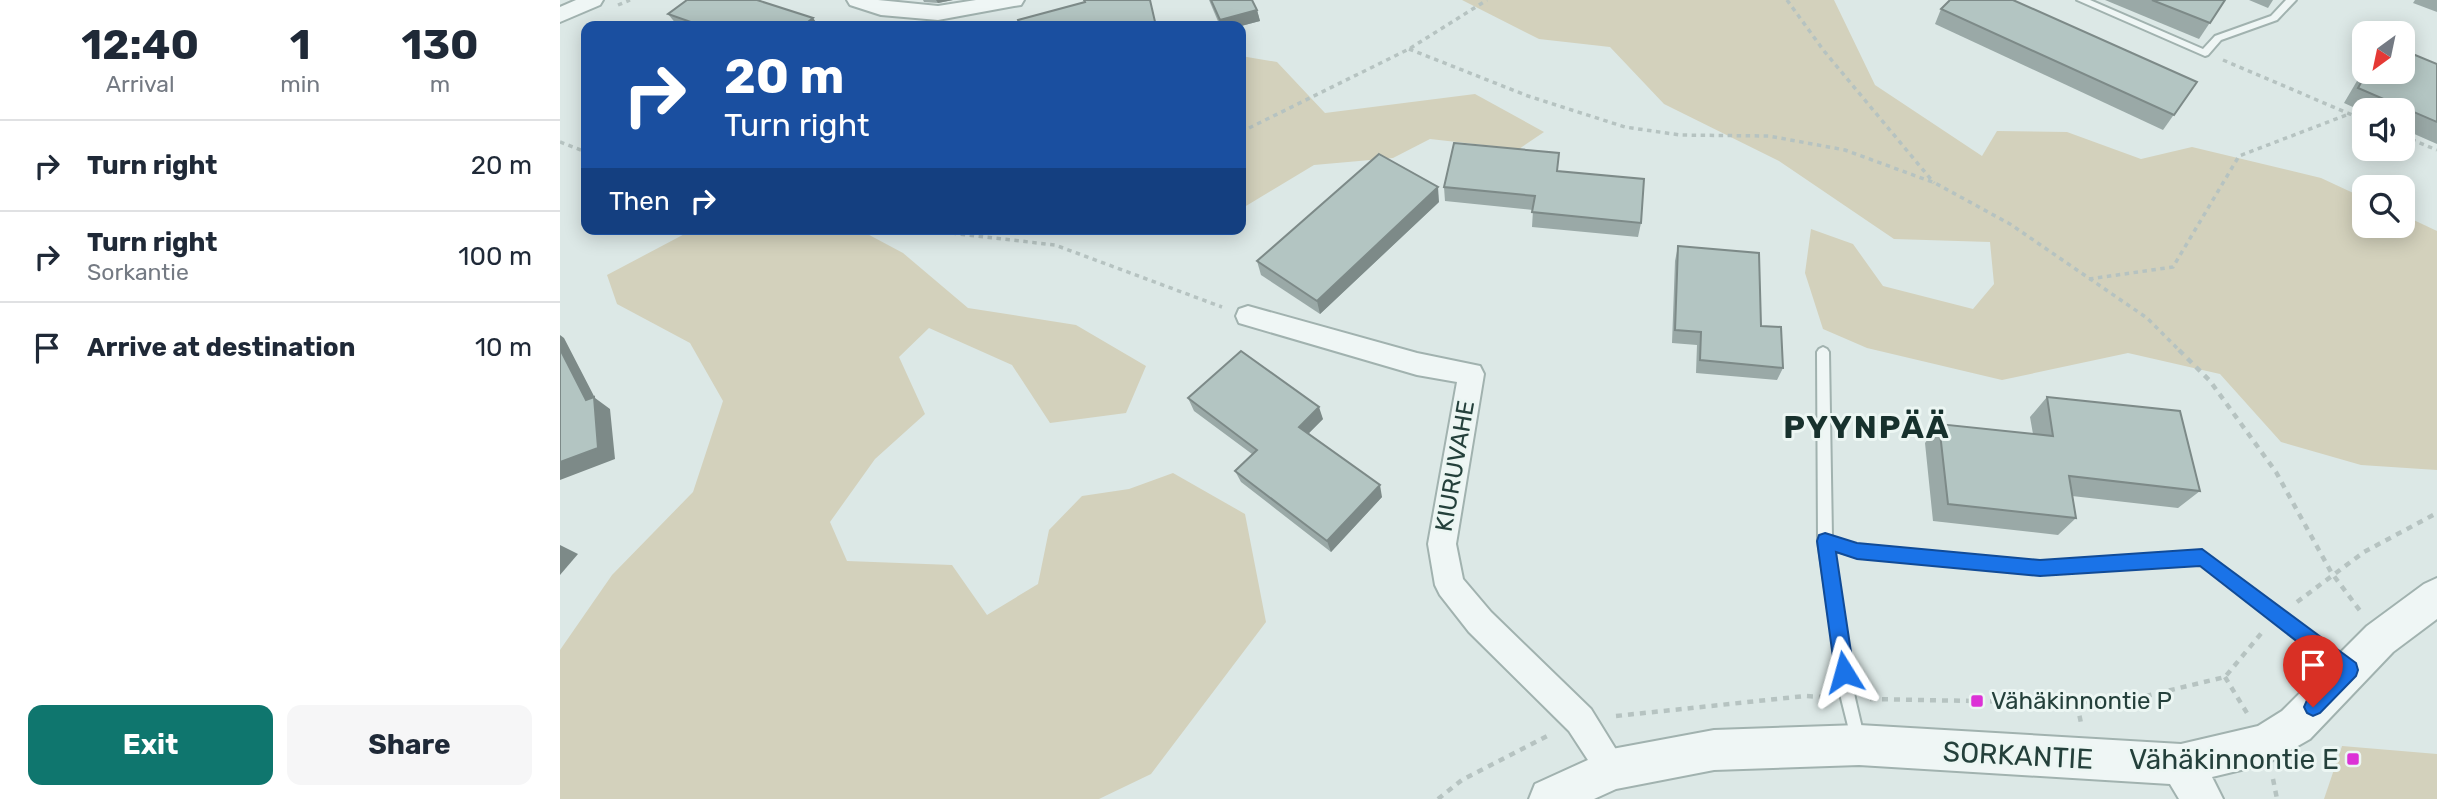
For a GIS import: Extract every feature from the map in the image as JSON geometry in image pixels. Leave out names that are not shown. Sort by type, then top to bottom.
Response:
[{"type":"street","points":[[560,15],[593,0]]},
{"type":"street","points":[[857,0],[881,8],[938,13],[1014,0]]},
{"type":"street","name":"KIURUVAHE","points":[[1248,316],[1417,364],[1471,374],[1442,544],[1450,585],[1480,622],[1580,720],[1612,769]]},
{"type":"street","name":"SORKANTIE","points":[[1550,799],[1612,769],[1714,750],[1859,745],[2181,764],[2266,744],[2295,725],[2380,639],[2437,596]]},
{"type":"street","points":[[2181,764],[2202,799]]},
{"type":"lane","points":[[2082,0],[2205,52],[2218,38],[2274,18],[2291,0]]},
{"type":"lane","points":[[1823,352],[1825,541],[1848,698],[1859,745]]},
{"type":"lane","points":[[1825,541],[1857,551],[2040,568],[2202,558],[2349,670]]},
{"type":"path","points":[[1246,130],[1409,49],[1486,0]]},
{"type":"path","points":[[1787,0],[1872,111],[1935,183]]},
{"type":"path","points":[[1409,49],[1528,96],[1625,127],[1680,135],[1769,136],[1845,150],[1935,183],[2010,224],[2147,318],[2210,381],[2276,472],[2331,572],[2380,639]]},
{"type":"path","points":[[2205,52],[2352,115]]},
{"type":"path","points":[[2089,279],[2172,267],[2239,156],[2349,114]]},
{"type":"path","points":[[2415,141],[2437,150]]},
{"type":"path","points":[[560,142],[581,150]]},
{"type":"path","points":[[972,235],[1055,244],[1248,316]]},
{"type":"path","points":[[1438,799],[1462,780],[1580,720],[1805,696],[2077,704],[2146,696],[2225,677],[2262,632],[2331,572],[2395,531],[2437,513]]},
{"type":"shaded area","points":[[1462,0],[1834,0],[1875,85],[1982,156],[1997,131],[2067,132],[2141,159],[2192,147],[2321,178],[2352,192],[2352,238],[2415,238],[2415,221],[2437,231],[2437,470],[2361,465],[2281,442],[2220,374],[2128,353],[2002,380],[1867,348],[1823,329],[1805,273],[1811,229],[1853,244],[1883,286],[1973,309],[1994,284],[1990,242],[1894,239],[1779,161],[1664,104],[1610,47],[1539,39]]},
{"type":"shaded area","points":[[1246,57],[1277,62],[1325,113],[1475,94],[1544,132],[1519,149],[1430,139],[1393,158],[1314,165],[1246,206]]},
{"type":"shaded area","points":[[683,235],[869,235],[903,253],[968,308],[1076,325],[1146,366],[1126,413],[1050,423],[1012,365],[929,328],[899,357],[925,414],[875,459],[830,522],[847,561],[952,565],[987,615],[1038,584],[1049,530],[1082,496],[1129,489],[1173,473],[1245,514],[1266,622],[1151,774],[1099,799],[560,799],[560,650],[612,575],[693,492],[723,401],[690,343],[617,304],[607,275]]},
{"type":"shaded area","points":[[2342,746],[2437,754],[2437,799],[2324,799]]},
{"type":"building","points":[[687,0],[757,0],[813,18],[809,21],[688,21],[668,14]]},
{"type":"building","points":[[1084,0],[1150,0],[1155,21],[1018,20],[1085,2]]},
{"type":"building","points":[[1211,0],[1252,0],[1257,10],[1220,20]]},
{"type":"building","points":[[1950,0],[2013,0],[2197,82],[2174,115],[1941,9]]},
{"type":"building","points":[[2152,0],[2225,0],[2210,23]]},
{"type":"building","points":[[2415,55],[2437,64],[2437,122],[2415,113],[2415,98],[2381,98],[2358,88],[2360,84],[2415,84]]},
{"type":"building","points":[[1454,143],[1559,153],[1557,171],[1644,179],[1641,223],[1532,212],[1535,196],[1444,187]]},
{"type":"building","points":[[1379,154],[1438,187],[1317,301],[1257,261]]},
{"type":"building","points":[[1678,246],[1759,253],[1761,326],[1781,327],[1783,368],[1700,360],[1701,332],[1675,330]]},
{"type":"building","points":[[560,349],[586,400],[594,397],[598,448],[560,462]]},
{"type":"building","points":[[1241,351],[1319,407],[1299,427],[1380,485],[1327,541],[1235,471],[1257,450],[1188,398]]},
{"type":"building","points":[[2047,397],[2180,411],[2200,491],[2069,476],[2076,518],[1948,504],[1939,424],[2053,436]]},
{"type":"place","name":"Vähäkinnontie P","points":[[1977,701]]},
{"type":"place","name":"Vähäkinnontie E","points":[[2353,759]]},
{"type":"district","name":"PYYNPÄÄ","points":[[1867,427]]},
{"type":"route","points":[[1844,672],[1825,541],[1857,551],[2040,568],[2202,558],[2349,670],[2313,707]]}]
